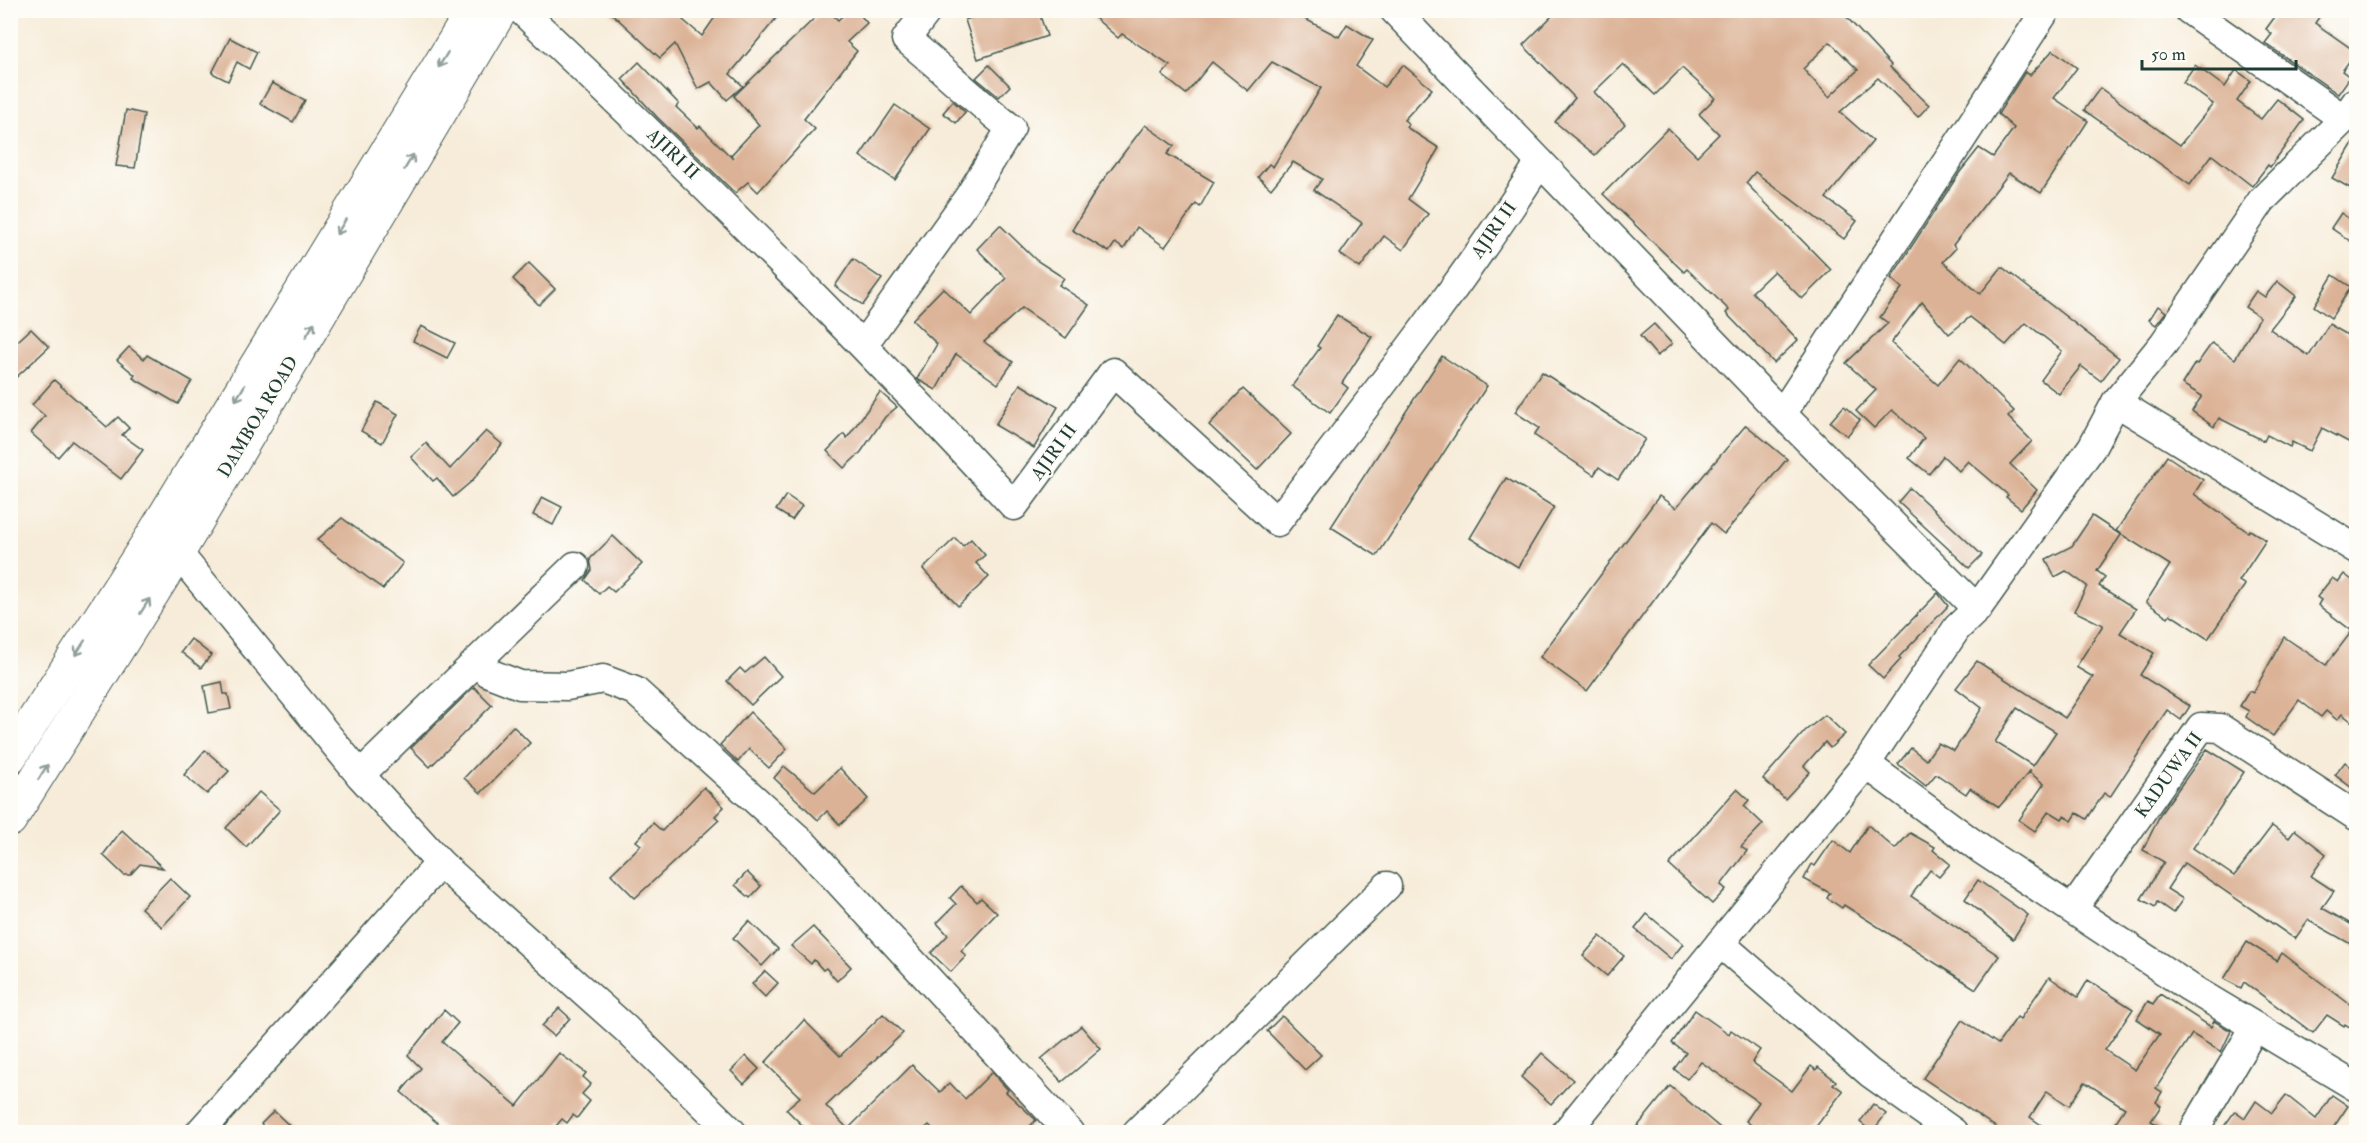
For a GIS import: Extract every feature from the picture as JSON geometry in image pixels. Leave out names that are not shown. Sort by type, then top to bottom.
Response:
[{"type":"main road","name":"DAMBOA ROAD","points":[[10,820],[473,10]]},
{"type":"main road","name":"DAMBOA ROAD","points":[[10,757],[165,546],[501,10]]},
{"type":"street","name":"AJIRI II","points":[[521,10],[673,153],[863,345],[1014,506],[1113,372],[1277,522],[1418,337],[1510,209],[1540,162]]},
{"type":"street","points":[[863,345],[968,198],[1011,128],[978,104],[945,70],[906,39],[928,10]]},
{"type":"street","points":[[1394,10],[1782,414],[1977,609]]},
{"type":"street","points":[[1782,414],[2046,10]]},
{"type":"street","points":[[1566,1132],[1866,764],[1957,628],[1977,609],[2092,447],[2116,402],[2164,343],[2262,200],[2350,110],[2189,10]]},
{"type":"street","points":[[2116,402],[2356,549]]},
{"type":"street","points":[[165,546],[360,775],[440,863],[626,1029],[732,1132]]},
{"type":"street","points":[[360,775],[575,566]]},
{"type":"street","points":[[477,661],[489,673],[520,685],[567,686],[603,679],[635,690],[804,844],[1068,1132]]},
{"type":"street","name":"KADUWA II","points":[[2073,909],[2201,728],[2220,728],[2356,816]]},
{"type":"street","points":[[1866,764],[1982,850],[2255,1027],[2356,1087]]},
{"type":"street","points":[[205,1131],[440,863]]},
{"type":"street","points":[[1137,1132],[1387,886]]},
{"type":"street","points":[[1720,943],[1870,1072],[1923,1124],[1953,1132]]},
{"type":"street","points":[[2193,1132],[2255,1027]]},
{"type":"building","points":[[608,10],[671,10],[702,36],[720,10],[783,10],[730,74],[743,86],[727,100],[711,82],[698,89],[675,44],[660,58]]},
{"type":"building","points":[[823,10],[828,10],[838,20],[849,10],[856,10],[867,23],[847,42],[857,51],[804,119],[815,129],[758,192],[748,182],[735,193],[657,117],[622,79],[639,62],[679,104],[676,107],[698,128],[700,126],[733,159],[731,155],[759,125],[734,96]]},
{"type":"building","points":[[991,10],[1038,10],[1047,36],[978,59],[965,20]]},
{"type":"building","points":[[1086,10],[1308,10],[1303,18],[1339,37],[1347,24],[1373,40],[1356,66],[1384,87],[1403,65],[1432,89],[1404,120],[1409,124],[1406,127],[1439,148],[1408,199],[1428,214],[1403,250],[1384,236],[1360,268],[1340,254],[1362,223],[1314,190],[1322,179],[1293,162],[1271,189],[1258,177],[1269,164],[1273,167],[1321,88],[1272,62],[1248,91],[1212,62],[1186,94],[1162,75],[1170,66],[1122,34],[1118,38]]},
{"type":"building","points":[[1558,10],[1840,10],[1891,65],[1890,67],[1929,105],[1918,117],[1878,78],[1840,112],[1873,141],[1826,198],[1857,221],[1844,239],[1755,172],[1746,183],[1831,270],[1802,299],[1774,271],[1752,292],[1798,340],[1774,363],[1726,313],[1729,310],[1687,269],[1684,272],[1603,194],[1668,128],[1697,156],[1719,134],[1699,114],[1715,98],[1682,68],[1655,95],[1623,64],[1594,92],[1625,124],[1595,155],[1555,122],[1575,98],[1523,45]],"holes":[[[1830,42],[1858,70],[1829,97],[1803,69]]]},
{"type":"building","points":[[2280,10],[2324,10],[2315,23],[2356,52],[2342,71],[2350,77],[2338,94],[2265,43],[2272,34],[2266,29]]},
{"type":"building","points":[[230,38],[257,52],[249,69],[237,62],[228,81],[212,73]]},
{"type":"building","points":[[2053,50],[2077,68],[2054,98],[2088,121],[2041,193],[2009,173],[1953,245],[1956,248],[1943,262],[1980,294],[2002,267],[2119,358],[2101,381],[2081,366],[2059,394],[2041,380],[2062,351],[2026,323],[2006,345],[1970,317],[1949,334],[1922,302],[1891,343],[1938,385],[1960,358],[2014,411],[2008,417],[2032,441],[2010,464],[2037,490],[2021,509],[1968,461],[1959,471],[1943,456],[1929,474],[1909,458],[1924,438],[1892,410],[1874,428],[1856,411],[1876,390],[1846,363],[1888,323],[1880,317],[1902,288],[1891,278],[1960,172],[1979,148],[1993,157],[2014,128],[1998,114],[2025,72],[2030,75]]},
{"type":"building","points":[[989,65],[1010,86],[999,97],[976,78]]},
{"type":"building","points":[[2195,65],[2225,87],[2236,70],[2251,81],[2237,101],[2261,119],[2277,99],[2304,120],[2270,167],[2268,165],[2252,186],[2212,155],[2190,185],[2084,110],[2100,88],[2180,145],[2213,104],[2183,82]]},
{"type":"building","points":[[272,83],[305,100],[293,122],[260,104]]},
{"type":"building","points":[[953,101],[965,112],[956,123],[943,113]]},
{"type":"building","points":[[895,105],[930,129],[895,180],[860,156]]},
{"type":"building","points":[[126,110],[144,114],[135,168],[116,166]]},
{"type":"building","points":[[1145,125],[1174,146],[1167,154],[1214,182],[1200,207],[1196,204],[1165,247],[1137,227],[1124,249],[1115,243],[1109,252],[1072,230],[1100,184]]},
{"type":"building","points":[[2356,138],[2356,177],[2350,188],[2332,178]]},
{"type":"building","points":[[2341,213],[2356,224],[2356,231],[2350,241],[2331,228]]},
{"type":"building","points":[[1000,225],[1036,260],[1064,278],[1059,285],[1089,305],[1066,338],[1022,308],[984,342],[1013,362],[998,384],[956,354],[936,390],[917,379],[937,344],[912,320],[943,288],[971,315],[1006,278],[977,249]]},
{"type":"building","points":[[853,259],[882,279],[863,305],[835,286]]},
{"type":"building","points":[[529,263],[555,289],[539,305],[513,279]]},
{"type":"building","points":[[2333,275],[2351,287],[2331,318],[2314,306]]},
{"type":"building","points":[[2277,281],[2296,296],[2270,329],[2309,356],[2329,324],[2356,340],[2356,446],[2322,428],[2310,451],[2292,442],[2290,447],[2267,435],[2264,441],[2219,418],[2214,427],[2192,411],[2202,396],[2182,384],[2195,363],[2197,364],[2212,343],[2235,359],[2260,317],[2245,307],[2256,291],[2265,297]]},
{"type":"building","points":[[2158,306],[2166,312],[2156,325],[2149,320]]},
{"type":"building","points":[[1337,315],[1372,337],[1342,383],[1348,388],[1330,413],[1292,386],[1320,348],[1317,346]]},
{"type":"building","points":[[1654,324],[1672,344],[1657,356],[1640,336]]},
{"type":"building","points":[[421,326],[455,343],[447,358],[413,341]]},
{"type":"building","points":[[31,329],[49,347],[10,383],[10,348]]},
{"type":"building","points":[[129,347],[144,359],[147,355],[192,381],[178,404],[133,378],[135,375],[117,360]]},
{"type":"building","points":[[1442,356],[1487,386],[1377,556],[1331,527]]},
{"type":"building","points":[[1542,372],[1645,439],[1618,480],[1599,467],[1594,475],[1534,435],[1539,428],[1515,412]]},
{"type":"building","points":[[54,380],[107,427],[118,417],[129,428],[122,435],[143,450],[121,479],[72,441],[58,457],[31,433],[45,416],[32,405]]},
{"type":"building","points":[[1020,384],[1058,407],[1034,448],[995,425]]},
{"type":"building","points":[[1243,389],[1291,434],[1257,470],[1209,425]]},
{"type":"building","points":[[880,392],[897,407],[885,417],[861,452],[844,468],[827,451],[844,434],[847,438]]},
{"type":"building","points":[[377,402],[398,414],[382,443],[361,431]]},
{"type":"building","points":[[1844,406],[1860,420],[1847,436],[1830,422]]},
{"type":"building","points":[[1746,425],[1787,459],[1724,534],[1711,523],[1587,691],[1540,657],[1659,496],[1676,508]]},
{"type":"building","points":[[486,431],[502,444],[472,481],[453,497],[437,478],[433,481],[411,457],[426,443],[450,469]]},
{"type":"building","points":[[2167,456],[2203,480],[2194,494],[2248,532],[2250,530],[2266,540],[2239,581],[2245,585],[2208,639],[2170,614],[2168,617],[2146,602],[2170,565],[2116,531]]},
{"type":"building","points":[[1506,478],[1554,507],[1518,567],[1470,538]]},
{"type":"building","points":[[1910,488],[1982,555],[1969,568],[1898,502]]},
{"type":"building","points":[[786,495],[802,506],[792,520],[776,510]]},
{"type":"building","points":[[542,497],[562,507],[553,525],[533,515]]},
{"type":"building","points":[[2092,516],[2121,535],[2097,571],[2105,577],[2099,586],[2136,609],[2120,633],[2154,653],[2140,675],[2190,706],[2181,720],[2167,710],[2110,797],[2104,793],[2087,819],[2077,813],[2072,821],[2064,816],[2062,819],[2049,811],[2035,831],[2019,820],[2044,784],[2029,772],[1999,807],[1970,788],[1966,794],[1936,774],[1926,786],[1898,764],[1911,748],[1926,760],[1938,743],[1954,751],[1982,708],[1956,688],[1977,661],[2065,718],[2093,677],[2076,667],[2103,625],[2074,611],[2087,586],[2066,571],[2055,577],[2046,559],[2072,546]],"holes":[[[2017,708],[2056,732],[2033,766],[1995,742]]]},
{"type":"building","points":[[342,518],[403,563],[383,589],[317,540]]},
{"type":"building","points":[[613,536],[642,564],[614,592],[607,586],[599,594],[585,580],[592,570],[590,559]]},
{"type":"building","points":[[955,538],[963,546],[971,539],[985,555],[976,563],[989,577],[958,606],[923,569]]},
{"type":"building","points":[[2344,574],[2356,583],[2356,725],[2342,714],[2337,720],[2326,711],[2321,717],[2299,700],[2273,736],[2246,717],[2249,711],[2240,706],[2249,691],[2253,693],[2284,637],[2326,665],[2352,631],[2318,605],[2321,600],[2317,597],[2332,578],[2338,582]]},
{"type":"building","points":[[1938,593],[1948,606],[1899,657],[1901,659],[1883,679],[1868,665]]},
{"type":"building","points":[[191,639],[211,655],[201,668],[181,652]]},
{"type":"building","points":[[764,657],[781,676],[751,705],[727,681],[740,668],[745,673]]},
{"type":"building","points":[[222,682],[224,694],[228,694],[231,709],[209,713],[204,686]]},
{"type":"building","points":[[474,687],[492,705],[430,767],[411,748]]},
{"type":"building","points":[[750,712],[787,749],[769,768],[749,749],[738,762],[720,745]]},
{"type":"building","points":[[1825,715],[1845,734],[1830,748],[1825,742],[1804,766],[1810,772],[1785,799],[1763,779],[1805,731]]},
{"type":"building","points":[[513,726],[530,743],[481,793],[464,778]]},
{"type":"building","points":[[2207,749],[2244,772],[2193,848],[2234,876],[2272,826],[2289,838],[2295,830],[2326,854],[2311,876],[2334,891],[2322,908],[2356,927],[2356,947],[2308,920],[2295,939],[2184,863],[2167,889],[2183,899],[2173,913],[2157,902],[2155,907],[2141,899],[2164,862],[2143,850],[2161,813]]},
{"type":"building","points":[[205,750],[229,771],[207,794],[184,775]]},
{"type":"building","points":[[2345,762],[2356,771],[2356,791],[2335,775]]},
{"type":"building","points":[[784,766],[815,792],[840,768],[868,799],[840,825],[827,811],[818,820],[774,778]]},
{"type":"building","points":[[704,787],[724,807],[715,816],[719,820],[635,898],[611,874],[641,845],[636,841],[653,823],[662,831]]},
{"type":"building","points":[[1737,789],[1749,800],[1744,806],[1763,824],[1741,847],[1747,851],[1721,885],[1726,889],[1712,904],[1669,865]]},
{"type":"building","points":[[259,792],[280,810],[246,847],[226,828]]},
{"type":"building","points":[[1868,825],[1895,849],[1910,833],[1935,847],[1933,850],[1950,864],[1939,877],[1930,870],[1911,896],[1999,956],[1976,989],[1844,905],[1842,908],[1827,898],[1830,893],[1804,879],[1812,864],[1815,866],[1833,840],[1850,853]]},
{"type":"building","points":[[122,830],[163,868],[140,864],[130,875],[124,875],[103,855]]},
{"type":"building","points":[[747,872],[761,886],[750,898],[735,885]]},
{"type":"building","points":[[170,878],[190,897],[162,927],[141,908]]},
{"type":"building","points":[[1978,880],[2028,915],[2013,939],[1965,899]]},
{"type":"building","points":[[961,886],[977,902],[981,898],[997,913],[961,951],[966,956],[951,972],[931,953],[948,935],[937,923],[956,904],[950,898]]},
{"type":"building","points":[[1647,914],[1683,944],[1671,959],[1635,929]]},
{"type":"building","points":[[749,921],[778,949],[762,966],[733,938]]},
{"type":"building","points":[[813,927],[851,967],[837,981],[826,968],[823,970],[814,960],[811,964],[791,946]]},
{"type":"building","points":[[1600,936],[1624,956],[1607,976],[1583,956]]},
{"type":"building","points":[[2247,942],[2277,961],[2282,953],[2356,1009],[2356,1031],[2327,1015],[2313,1033],[2244,982],[2241,988],[2224,979]]},
{"type":"building","points":[[765,971],[778,983],[765,997],[752,984]]},
{"type":"building","points":[[2049,977],[2078,997],[2088,980],[2133,1009],[2105,1050],[2135,1070],[2160,1034],[2137,1019],[2148,1001],[2153,1004],[2160,994],[2211,1027],[2214,1021],[2231,1031],[2221,1052],[2192,1034],[2156,1088],[2162,1092],[2156,1102],[2161,1106],[2151,1121],[2169,1132],[2109,1132],[2125,1108],[2085,1082],[2069,1106],[2047,1091],[2030,1117],[2051,1132],[2003,1132],[1923,1078],[1962,1020],[1998,1044],[2017,1017],[2020,1019]]},
{"type":"building","points":[[559,1008],[570,1018],[554,1036],[542,1026]]},
{"type":"building","points":[[444,1010],[458,1023],[442,1042],[517,1106],[559,1053],[586,1073],[583,1077],[591,1084],[582,1094],[590,1101],[577,1118],[573,1115],[567,1123],[562,1119],[551,1132],[448,1132],[401,1092],[421,1068],[408,1055]]},
{"type":"building","points":[[1695,1010],[1729,1034],[1731,1030],[1760,1050],[1752,1062],[1792,1091],[1811,1066],[1816,1070],[1818,1067],[1836,1081],[1833,1084],[1843,1091],[1812,1132],[1779,1132],[1770,1124],[1761,1132],[1746,1121],[1759,1102],[1701,1062],[1687,1079],[1674,1069],[1686,1053],[1672,1043]]},
{"type":"building","points":[[883,1014],[903,1033],[826,1106],[848,1129],[912,1065],[940,1092],[950,1083],[965,1099],[992,1072],[1008,1090],[1006,1092],[1036,1120],[1024,1132],[936,1132],[929,1125],[921,1132],[809,1132],[786,1109],[800,1097],[765,1063],[804,1020],[840,1056]]},
{"type":"building","points":[[1282,1016],[1321,1055],[1305,1070],[1267,1031]]},
{"type":"building","points":[[1081,1026],[1101,1049],[1062,1082],[1041,1059]]},
{"type":"building","points":[[1542,1053],[1573,1080],[1551,1104],[1521,1077]]},
{"type":"building","points":[[746,1056],[759,1069],[744,1084],[731,1071]]},
{"type":"building","points":[[1670,1086],[1725,1132],[1633,1132]]},
{"type":"building","points":[[2286,1095],[2316,1119],[2332,1095],[2348,1106],[2331,1131],[2333,1132],[2220,1132],[2235,1111],[2245,1118],[2256,1101],[2272,1113]]},
{"type":"building","points":[[1873,1104],[1886,1114],[1872,1132],[1860,1122]]},
{"type":"building","points":[[274,1111],[296,1132],[269,1132],[261,1124]]}]
